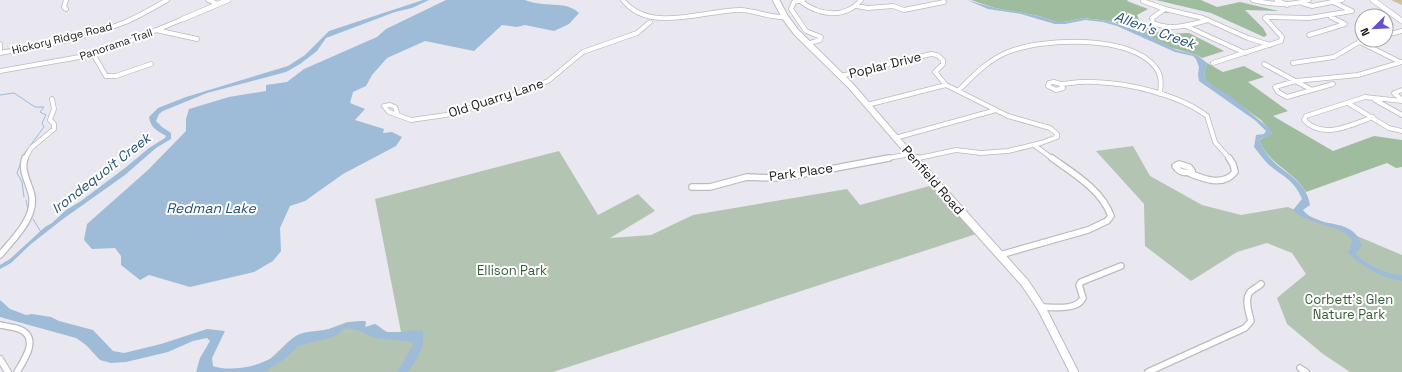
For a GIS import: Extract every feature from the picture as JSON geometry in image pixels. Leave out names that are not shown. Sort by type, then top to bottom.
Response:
[{"type":"main road","name":"Penfield Road","points":[[776,0],[785,17],[807,44],[841,76],[1025,283],[1041,307],[1074,372]]},
{"type":"main road","points":[[1396,0],[1402,2]]},
{"type":"street","points":[[66,0],[64,7],[66,9]]},
{"type":"street","name":"Hickory Ridge Road","points":[[0,53],[65,40],[114,26],[130,20],[167,0]]},
{"type":"street","points":[[208,0],[218,4]]},
{"type":"street","name":"Panorama Trail","points":[[0,71],[93,54],[228,0]]},
{"type":"street","points":[[625,0],[633,11],[646,16],[688,17],[744,10],[773,18],[785,17]]},
{"type":"street","points":[[846,12],[856,6],[861,0]]},
{"type":"street","points":[[927,0],[933,5]]},
{"type":"street","points":[[1253,0],[1276,5],[1289,5],[1306,1],[1312,6],[1342,0]]},
{"type":"street","points":[[1277,0],[1289,5]]},
{"type":"street","points":[[1373,0],[1402,20]]},
{"type":"street","points":[[882,6],[883,1]]},
{"type":"street","points":[[1143,1],[1165,9],[1182,12],[1208,20],[1248,38],[1271,45]]},
{"type":"street","points":[[1213,63],[1282,41],[1282,38],[1265,18],[1266,17],[1308,19],[1331,17],[1352,11],[1331,1]]},
{"type":"street","points":[[807,44],[820,40],[822,37],[805,30],[791,7],[802,2],[823,12],[835,13],[882,6],[893,6],[904,10],[944,2]]},
{"type":"street","points":[[856,6],[872,7]]},
{"type":"street","points":[[1165,9],[1152,18],[1153,23],[1160,26],[1186,26],[1208,20]]},
{"type":"street","points":[[1309,35],[1345,24],[1331,17]]},
{"type":"street","name":"Old Quarry Lane","points":[[398,116],[411,120],[446,114],[520,92],[548,81],[583,52],[637,33],[650,22]]},
{"type":"street","points":[[1186,26],[1245,53]]},
{"type":"street","points":[[156,30],[198,39]]},
{"type":"street","points":[[958,91],[985,64],[1002,54],[1019,48],[1068,41],[1116,47],[1142,56],[1152,64],[1159,74],[1161,79],[1160,94]]},
{"type":"street","points":[[0,44],[0,53]]},
{"type":"street","points":[[1293,63],[1334,57],[1354,45]]},
{"type":"street","points":[[1372,48],[1401,62]]},
{"type":"street","points":[[93,54],[106,76],[116,76],[151,64]]},
{"type":"street","name":"Poplar Drive","points":[[841,76],[931,54],[937,55],[943,60],[943,64],[935,72],[946,85]]},
{"type":"street","points":[[1333,84],[1287,97],[1278,92],[1275,87],[1296,81],[1358,75],[1401,62]]},
{"type":"street","points":[[1264,64],[1312,90]]},
{"type":"street","points":[[1061,84],[1086,82],[1105,83],[1160,94],[1190,104],[1206,116],[1215,142],[1232,162],[1235,170],[1231,177],[1217,180],[1200,178],[1189,173]]},
{"type":"street","points":[[867,105],[946,85],[996,110]]},
{"type":"street","points":[[1402,90],[1394,93],[1402,100]]},
{"type":"street","points":[[1373,117],[1328,131],[1314,128],[1304,120],[1306,116],[1365,97],[1392,101],[1402,100]]},
{"type":"street","points":[[1372,98],[1402,115]]},
{"type":"street","points":[[0,255],[24,227],[32,208],[32,197],[24,170],[24,160],[31,148],[54,129],[54,124],[50,120],[54,109],[52,99]]},
{"type":"street","points":[[1348,103],[1389,128],[1402,132]]},
{"type":"street","points":[[895,138],[996,110]]},
{"type":"street","name":"Park Place","points":[[692,187],[710,187],[747,177],[774,178],[793,176],[956,150],[986,153],[1034,144],[1057,137],[1057,134],[1050,128],[1018,120],[996,110]]},
{"type":"street","points":[[1000,255],[1099,226],[1108,222],[1111,216],[1108,205],[1096,192],[1034,144]]},
{"type":"street","points":[[1041,307],[1078,305],[1082,298],[1079,285],[1081,282],[1121,266]]},
{"type":"street","points":[[1148,372],[1245,328],[1250,321],[1248,296],[1251,291],[1261,284]]},
{"type":"street","points":[[0,325],[25,331],[30,338],[31,343],[17,372]]},
{"type":"street","points":[[0,359],[8,372]]},
{"type":"green space","points":[[971,0],[1128,0],[1127,1],[1148,9],[1137,15],[1140,22],[1163,34],[1189,33],[1224,51],[1202,58],[1197,55],[1172,48],[1131,27],[1108,21],[1083,18],[1056,22],[1039,16],[995,8]]},
{"type":"green space","points":[[1156,0],[1201,0],[1217,7],[1240,2],[1279,11],[1245,10],[1263,28],[1267,35],[1264,37],[1211,13]]},
{"type":"green space","points":[[1207,63],[1223,72],[1244,66],[1264,77],[1248,82],[1288,111],[1273,116],[1333,151],[1374,136],[1402,140],[1402,167],[1396,168],[1387,163],[1306,192],[1295,178],[1275,162],[1264,149],[1259,140],[1272,133],[1261,120],[1206,81],[1204,75]]},
{"type":"green space","name":"Corbett's Glen Nature Park","points":[[1133,146],[1150,176],[1202,205],[1241,215],[1288,207],[1402,255],[1402,372],[1350,372],[1323,354],[1287,324],[1277,298],[1306,274],[1292,253],[1267,243],[1237,252],[1191,281],[1145,246],[1144,204],[1096,151]]},
{"type":"green space","name":"Ellison Park","points":[[559,151],[598,215],[638,194],[655,211],[610,238],[651,235],[693,215],[847,189],[860,205],[933,185],[976,234],[553,372],[232,372],[270,359],[296,336],[329,329],[347,322],[364,321],[366,322],[365,327],[375,324],[386,332],[401,332],[375,199]]},
{"type":"water","points":[[423,0],[429,0],[412,8],[395,12],[326,38],[317,51],[300,64],[286,72],[207,93],[163,111],[159,114],[156,121],[171,133],[171,139],[156,148],[125,175],[63,219],[31,244],[11,263],[0,269],[0,265],[10,259],[66,210],[81,201],[149,148],[165,138],[166,136],[155,129],[151,124],[149,117],[158,108],[186,97],[288,66],[305,55],[329,31]]},
{"type":"water","name":"Redman Lake","points":[[446,0],[525,0],[539,4],[561,5],[574,9],[579,13],[569,24],[554,31],[525,25],[517,27],[502,25],[474,51],[425,41],[387,58],[372,75],[366,86],[353,92],[350,103],[365,109],[355,120],[384,129],[383,133],[392,132],[402,137],[396,146],[343,174],[305,201],[290,206],[280,228],[281,251],[273,261],[254,272],[190,287],[149,275],[140,280],[121,265],[121,256],[115,248],[92,249],[84,240],[87,224],[148,170],[186,131],[186,119],[189,109],[229,97],[266,91],[266,85],[287,82],[304,69],[377,37],[386,29]]},
{"type":"water","points":[[967,0],[995,8],[1039,16],[1056,22],[1083,18],[1108,21],[1144,33],[1176,50],[1197,55],[1207,63],[1204,75],[1206,81],[1230,96],[1270,129],[1272,133],[1268,137],[1259,140],[1271,159],[1302,186],[1310,205],[1303,210],[1318,220],[1351,230],[1358,236],[1362,246],[1355,254],[1377,269],[1396,275],[1402,275],[1402,281],[1380,275],[1353,258],[1348,253],[1352,240],[1342,231],[1308,220],[1293,210],[1302,199],[1299,192],[1288,179],[1268,164],[1254,147],[1256,135],[1264,134],[1266,131],[1256,121],[1199,81],[1199,67],[1193,56],[1175,52],[1117,26],[1103,22],[1085,20],[1065,24],[1055,24],[1021,14],[988,9]]},
{"type":"water","points":[[0,300],[10,309],[26,315],[32,314],[51,317],[59,321],[93,330],[113,351],[124,353],[161,344],[207,329],[225,331],[212,358],[213,366],[220,368],[245,367],[262,363],[276,355],[293,338],[300,334],[321,331],[355,322],[366,322],[365,327],[375,324],[388,332],[415,330],[423,331],[423,343],[420,353],[408,372],[397,372],[413,345],[412,342],[375,338],[360,331],[347,328],[343,329],[336,336],[298,346],[286,358],[264,372],[196,372],[200,358],[210,341],[207,338],[193,341],[168,352],[126,362],[111,363],[100,360],[86,345],[76,338],[0,317]]},
{"type":"waterway","points":[[0,95],[14,93],[35,107],[44,107],[40,112],[46,115],[42,123],[44,127],[24,154],[17,173],[22,182],[24,197]]},
{"type":"waterway","points":[[26,200],[28,209]]},
{"type":"waterway","points":[[33,219],[41,232]]},
{"type":"water label","name":"Allen's Creek","points":[[1155,30]]},
{"type":"water label","name":"Irondequoit Creek","points":[[101,173]]}]
